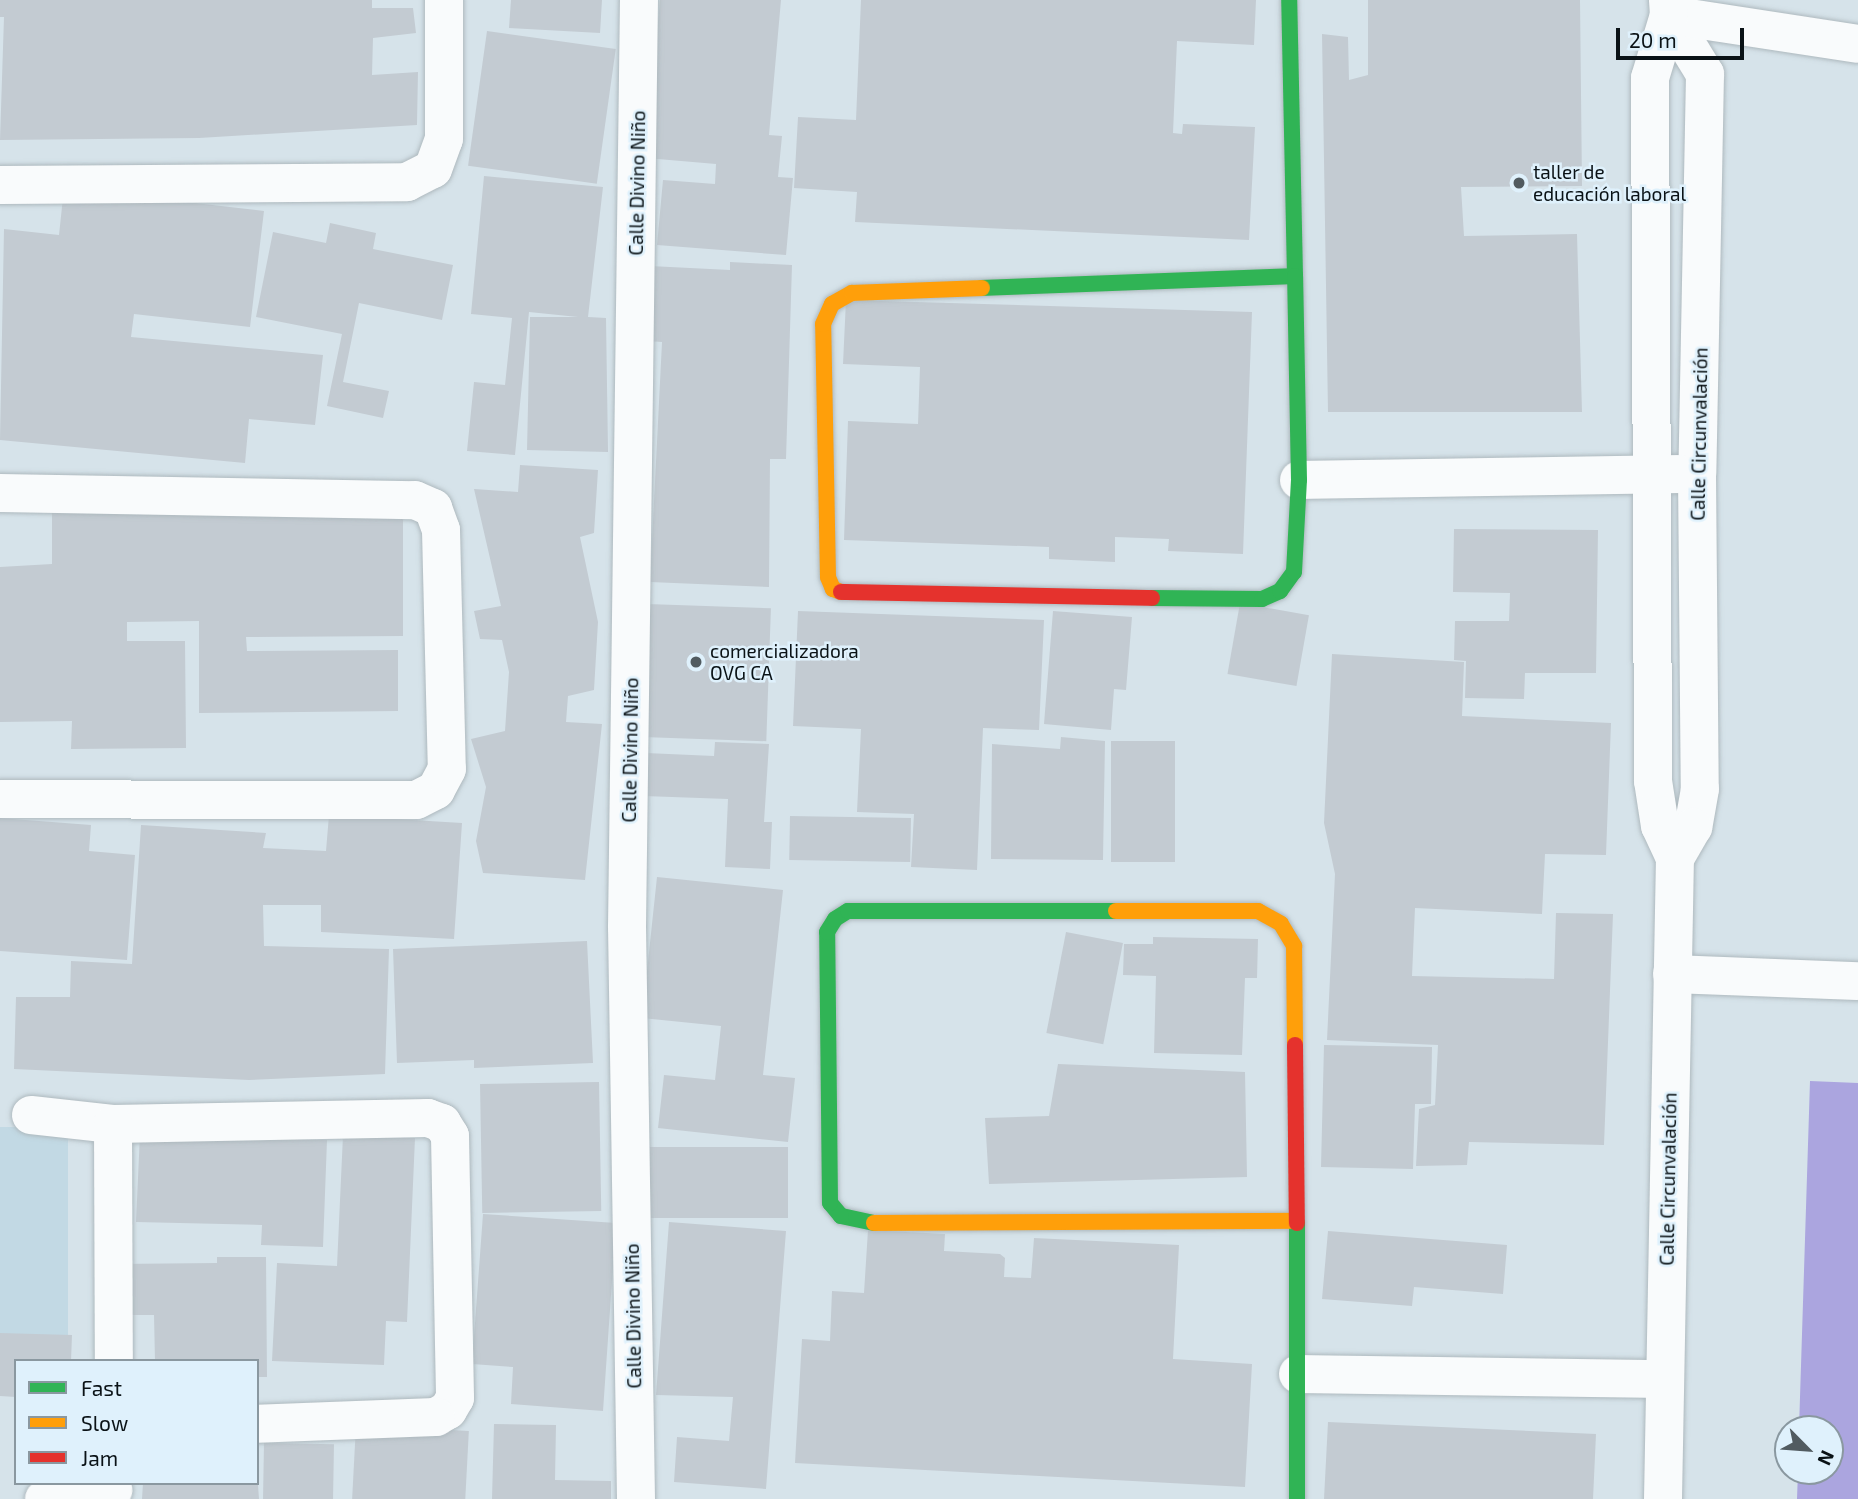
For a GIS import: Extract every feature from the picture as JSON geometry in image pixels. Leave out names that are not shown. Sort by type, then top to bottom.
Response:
[{"type":"street","points":[[0,185],[407,182],[433,169],[444,139],[444,0]]},
{"type":"street","name":"Calle Divino Niño","points":[[636,1499],[627,927],[639,0]]},
{"type":"street","points":[[1289,0],[1295,276],[1298,480],[1294,572],[1280,591],[1262,599],[846,594],[834,589],[828,577],[823,324],[832,304],[852,293],[1295,276]]},
{"type":"street","points":[[1669,7],[1858,44]]},
{"type":"street","name":"Calle Circunvalación","points":[[1669,7],[1705,74],[1698,473],[1700,789],[1693,827],[1675,858]]},
{"type":"street","name":"Calle Circunvalación","points":[[1663,1499],[1675,858],[1660,826],[1653,781],[1650,78],[1669,7]]},
{"type":"street","points":[[1298,480],[1698,473]]},
{"type":"street","points":[[0,493],[415,500],[433,508],[441,530],[447,769],[436,790],[416,800],[0,799]]},
{"type":"street","points":[[1296,1221],[859,1223],[841,1216],[830,1203],[827,932],[835,919],[848,911],[1258,911],[1281,924],[1294,946],[1298,1374],[1297,1499]]},
{"type":"street","points":[[1672,974],[1858,981]]},
{"type":"street","points":[[31,1115],[113,1124],[428,1118],[442,1123],[450,1136],[454,1398],[448,1410],[436,1417],[259,1424]]},
{"type":"street","points":[[113,1124],[114,1359]]},
{"type":"street","points":[[1298,1374],[1664,1378]]},
{"type":"street","points":[[44,1499],[113,1491]]},
{"type":"shaded area","points":[[1810,1081],[1858,1083],[1858,1499],[1797,1499],[1798,1485],[1844,1485],[1844,1415],[1799,1415]]},
{"type":"shaded area","points":[[0,1127],[68,1127],[68,1347],[0,1347]]},
{"type":"building","points":[[0,0],[372,0],[372,8],[413,8],[416,33],[373,38],[372,75],[418,72],[417,125],[199,138],[0,140],[4,17],[0,17]]},
{"type":"building","points":[[511,0],[602,0],[600,33],[509,28]]},
{"type":"building","points":[[660,0],[781,0],[769,135],[782,136],[778,177],[793,178],[786,255],[657,245],[663,180],[715,184],[716,164],[646,158]]},
{"type":"building","points":[[861,0],[1256,0],[1254,45],[1177,41],[1173,133],[1182,134],[1183,124],[1255,127],[1249,240],[855,222],[857,192],[794,188],[798,117],[856,120]]},
{"type":"building","points":[[1368,0],[1580,0],[1582,186],[1461,187],[1464,236],[1577,234],[1582,412],[1328,412],[1322,34],[1348,37],[1349,80],[1368,75]]},
{"type":"building","points":[[487,31],[616,49],[597,184],[468,166]]},
{"type":"building","points":[[484,176],[603,187],[588,317],[606,318],[608,452],[527,450],[530,317],[578,317],[529,312],[515,455],[467,451],[474,382],[505,385],[512,318],[471,314]]},
{"type":"building","points":[[64,188],[264,211],[250,327],[134,314],[131,337],[323,355],[315,425],[249,419],[245,463],[0,440],[4,229],[59,235]]},
{"type":"building","points":[[330,223],[376,233],[373,249],[453,265],[442,320],[359,303],[343,382],[389,391],[383,418],[327,406],[342,334],[256,317],[273,232],[326,243]]},
{"type":"building","points":[[730,262],[792,265],[786,459],[770,459],[769,587],[650,582],[662,342],[647,341],[650,266],[730,270]]},
{"type":"building","points":[[846,300],[1252,312],[1243,554],[1168,551],[1169,539],[1115,537],[1115,562],[1049,559],[1049,547],[844,540],[848,421],[918,424],[920,367],[843,364]]},
{"type":"building","points":[[520,465],[598,470],[594,533],[580,537],[598,622],[594,690],[568,696],[566,722],[602,724],[585,880],[483,873],[476,841],[486,787],[471,739],[505,731],[509,672],[502,640],[480,639],[474,611],[501,606],[474,489],[518,492]]},
{"type":"building","points":[[403,505],[403,636],[246,637],[247,651],[398,650],[398,711],[199,713],[199,621],[127,622],[127,641],[185,641],[186,748],[71,749],[72,721],[0,722],[0,567],[52,564],[52,510]]},
{"type":"building","points":[[1454,529],[1598,530],[1596,673],[1525,673],[1524,699],[1465,698],[1466,661],[1454,660],[1455,621],[1509,621],[1510,593],[1453,592]]},
{"type":"building","points":[[1240,603],[1309,615],[1296,686],[1227,674]]},
{"type":"building","points":[[647,604],[771,608],[766,741],[642,737]]},
{"type":"building","points":[[798,611],[1044,620],[1039,730],[983,728],[977,870],[911,867],[914,814],[857,812],[861,729],[793,726]]},
{"type":"building","points":[[1053,611],[1132,617],[1126,690],[1114,689],[1111,730],[1044,724]]},
{"type":"building","points":[[1332,654],[1464,662],[1462,716],[1611,723],[1606,855],[1545,854],[1542,914],[1415,908],[1412,976],[1554,979],[1556,913],[1613,914],[1604,1145],[1469,1142],[1467,1165],[1416,1166],[1419,1109],[1435,1105],[1438,1045],[1327,1040],[1335,874],[1324,823]]},
{"type":"building","points":[[1061,737],[1105,741],[1103,860],[991,859],[992,744],[1060,749]]},
{"type":"building","points":[[1111,741],[1175,741],[1175,862],[1111,862]]},
{"type":"building","points":[[715,742],[769,744],[764,822],[772,822],[770,869],[725,867],[728,799],[644,796],[646,753],[714,756]]},
{"type":"building","points":[[329,815],[462,823],[454,939],[321,932],[321,905],[263,905],[264,946],[389,949],[385,1074],[249,1080],[14,1069],[16,997],[70,997],[71,961],[132,964],[141,825],[266,833],[263,848],[326,851]]},
{"type":"building","points":[[790,816],[911,818],[910,862],[789,860]]},
{"type":"building","points":[[0,818],[91,825],[89,851],[135,855],[127,960],[0,951]]},
{"type":"building","points":[[657,877],[783,890],[763,1075],[795,1078],[788,1142],[658,1128],[664,1075],[715,1080],[721,1026],[642,1018]]},
{"type":"building","points":[[1066,932],[1123,943],[1103,1044],[1046,1033]]},
{"type":"building","points":[[1153,937],[1258,939],[1257,978],[1245,978],[1242,1055],[1154,1053],[1156,976],[1123,975],[1124,944],[1153,944]]},
{"type":"building","points":[[587,941],[593,1063],[474,1068],[474,1060],[397,1063],[393,949]]},
{"type":"building","points":[[1324,1045],[1432,1047],[1431,1104],[1415,1104],[1413,1169],[1321,1167]]},
{"type":"building","points":[[1058,1064],[1245,1072],[1247,1177],[989,1184],[985,1118],[1049,1116]]},
{"type":"building","points":[[599,1082],[601,1211],[482,1213],[480,1084]]},
{"type":"building","points":[[140,1134],[327,1140],[323,1247],[261,1245],[262,1225],[136,1222]]},
{"type":"building","points":[[343,1135],[415,1138],[407,1322],[386,1321],[384,1365],[272,1361],[277,1263],[337,1266]]},
{"type":"building","points":[[646,1147],[788,1147],[788,1218],[646,1218]]},
{"type":"building","points":[[483,1214],[616,1223],[603,1411],[511,1404],[513,1367],[472,1364]]},
{"type":"building","points":[[669,1222],[786,1231],[766,1489],[674,1482],[677,1437],[729,1441],[733,1397],[656,1395]]},
{"type":"building","points":[[868,1230],[945,1234],[944,1251],[1000,1254],[1005,1258],[1004,1277],[1031,1278],[1034,1238],[1179,1245],[1173,1359],[1252,1364],[1245,1487],[795,1463],[802,1339],[830,1341],[832,1291],[864,1293]]},
{"type":"building","points":[[1328,1231],[1507,1245],[1503,1294],[1414,1287],[1412,1306],[1322,1299]]},
{"type":"building","points":[[217,1257],[266,1257],[267,1377],[259,1377],[259,1359],[155,1359],[154,1315],[117,1315],[116,1264],[217,1263]]},
{"type":"building","points":[[0,1333],[72,1335],[71,1359],[14,1359],[14,1397],[0,1396]]},
{"type":"building","points":[[1328,1422],[1596,1434],[1593,1499],[1324,1499]]},
{"type":"building","points":[[494,1424],[556,1425],[555,1480],[611,1481],[611,1499],[492,1499]]},
{"type":"building","points":[[356,1425],[469,1431],[465,1499],[352,1499]]},
{"type":"building","points":[[264,1443],[334,1444],[333,1499],[263,1499]]},
{"type":"building","points":[[143,1485],[258,1485],[259,1499],[142,1499]]},
{"type":"traffic: fast","points":[[982,288],[1295,276],[1289,0]]},
{"type":"traffic: fast","points":[[1152,598],[1262,599],[1280,591],[1294,572],[1299,480],[1295,276]]},
{"type":"traffic: fast","points":[[874,1223],[841,1216],[830,1203],[827,932],[835,919],[848,911],[1116,911]]},
{"type":"traffic: fast","points":[[1297,1223],[1297,1499]]},
{"type":"traffic: slow","points":[[841,592],[833,589],[828,577],[823,324],[832,304],[852,293],[982,288]]},
{"type":"traffic: slow","points":[[1116,911],[1258,911],[1281,924],[1294,946],[1295,1045]]},
{"type":"traffic: slow","points":[[874,1223],[1296,1221]]},
{"type":"traffic: jam","points":[[841,592],[1152,598]]},
{"type":"traffic: jam","points":[[1295,1045],[1297,1223]]},
{"type":"place","name":"taller de educación laboral","points":[[1519,183]]},
{"type":"place","name":"comercializadora OVG CA","points":[[696,662]]}]
